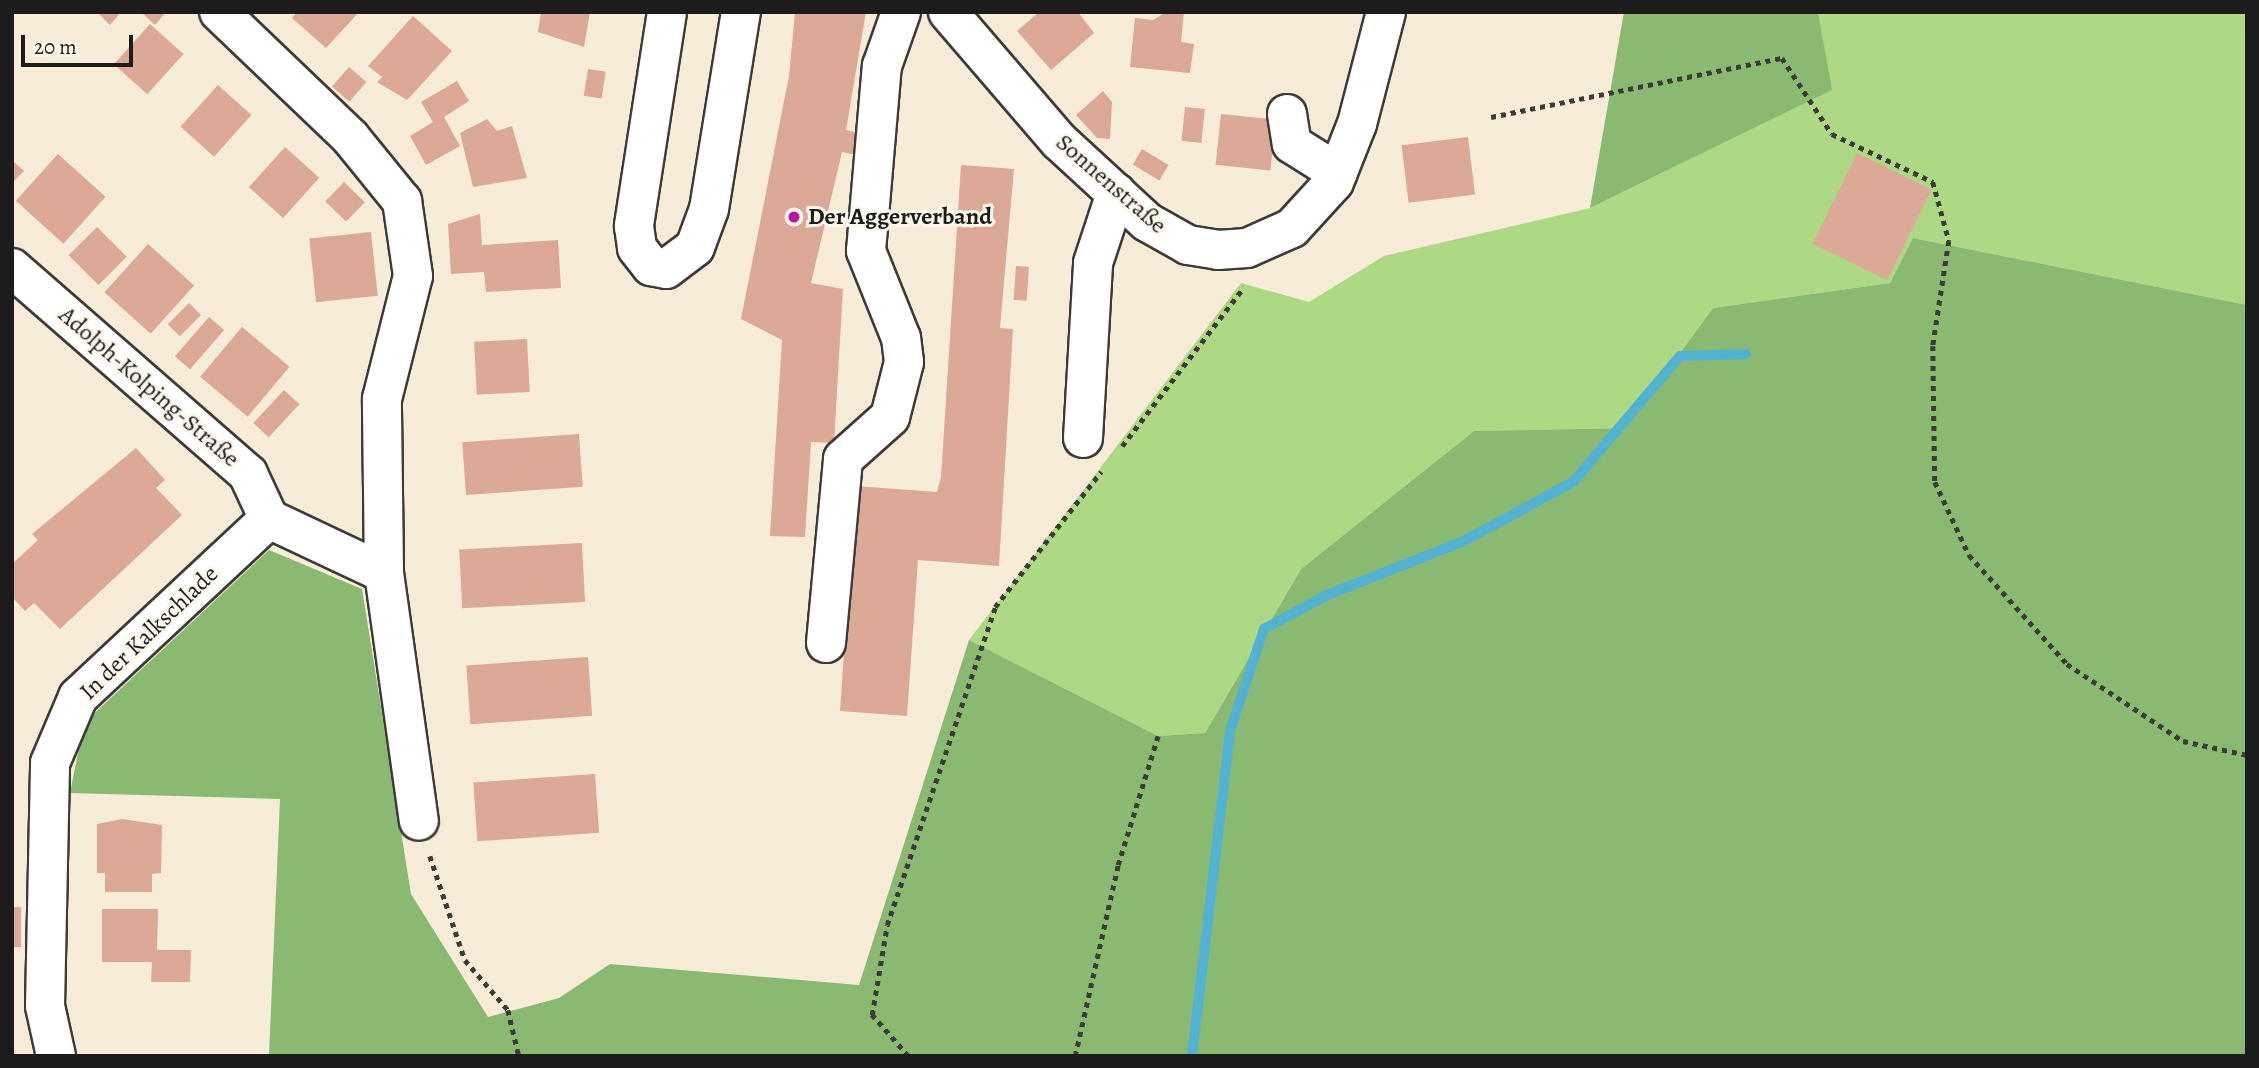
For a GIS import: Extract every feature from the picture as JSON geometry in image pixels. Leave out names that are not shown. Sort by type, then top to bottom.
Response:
[{"type":"street","points":[[219,12],[350,137],[402,201],[413,276],[382,399],[384,573],[419,821]]},
{"type":"street","points":[[667,12],[634,226],[644,257],[666,269],[695,247],[709,209],[741,12]]},
{"type":"street","points":[[826,643],[843,459],[890,417],[904,362],[901,338],[866,251],[882,66],[901,12]]},
{"type":"street","name":"Sonnenstraße","points":[[948,12],[1059,141],[1116,193],[1188,245],[1247,248],[1292,228],[1338,173],[1386,12]]},
{"type":"street","points":[[1287,114],[1292,144],[1338,173]]},
{"type":"street","points":[[1097,449],[1093,263],[1116,193]]},
{"type":"street","name":"Adolph-Kolping-Straße","points":[[12,268],[248,474],[269,519]]},
{"type":"street","points":[[269,519],[384,573]]},
{"type":"street","name":"In der Kalkschlade","points":[[56,1056],[45,1006],[50,763],[78,697],[269,519]]},
{"type":"path","points":[[1491,117],[1782,58],[1832,134],[1933,182],[1949,241],[1933,346],[1935,482],[1969,555],[2067,664],[2183,741],[2247,755]]},
{"type":"path","points":[[1119,449],[1236,303],[1249,277]]},
{"type":"path","points":[[908,1056],[872,1015],[887,925],[995,607],[1097,449]]},
{"type":"path","points":[[1075,1056],[1118,865],[1158,736]]},
{"type":"path","points":[[419,821],[465,960],[508,1010],[519,1056]]},
{"type":"green space","points":[[1624,12],[1818,12],[1832,90],[1590,208]]},
{"type":"green space","points":[[1818,12],[2247,12],[2247,305],[1913,238],[1890,283],[1713,308],[1625,428],[1474,431],[1301,569],[1205,733],[1158,736],[969,640],[1241,283],[1309,302],[1384,256],[1590,208],[1831,90]]},
{"type":"green space","points":[[1913,238],[2247,305],[2247,1056],[269,1056],[280,799],[70,793],[84,723],[269,550],[362,589],[411,894],[488,1017],[559,998],[610,964],[859,985],[969,640],[1158,736],[1205,733],[1301,569],[1474,431],[1625,428],[1713,308],[1890,283]]},
{"type":"building","points":[[97,12],[121,12],[110,25]]},
{"type":"building","points":[[141,12],[166,12],[155,25]]},
{"type":"building","points":[[297,12],[359,12],[326,48],[292,18]]},
{"type":"building","points":[[541,12],[590,12],[584,47],[538,32]]},
{"type":"building","name":"Der Aggerverband","points":[[795,12],[866,12],[846,130],[860,133],[856,155],[842,152],[811,283],[843,289],[834,443],[811,442],[805,537],[770,536],[782,340],[741,319],[789,76]]},
{"type":"building","points":[[1039,12],[1078,12],[1094,33],[1051,70],[1017,31]]},
{"type":"building","points":[[1166,12],[1184,12],[1181,42],[1194,44],[1190,73],[1130,67],[1135,18],[1153,20]]},
{"type":"building","points":[[413,16],[452,51],[407,100],[377,82],[382,77],[368,66]]},
{"type":"building","points":[[150,24],[183,54],[147,94],[114,64]]},
{"type":"building","points":[[349,67],[366,82],[349,102],[332,87]]},
{"type":"building","points":[[588,69],[606,72],[602,98],[584,96]]},
{"type":"building","points":[[457,81],[469,101],[444,117],[460,146],[426,165],[410,136],[433,122],[421,102]]},
{"type":"building","points":[[218,85],[251,115],[214,157],[181,127]]},
{"type":"building","points":[[1103,91],[1112,102],[1110,139],[1097,138],[1076,115]]},
{"type":"building","points":[[1185,107],[1205,109],[1201,143],[1181,141]]},
{"type":"building","points":[[1221,114],[1276,120],[1270,170],[1216,165]]},
{"type":"building","points":[[487,119],[497,131],[512,126],[527,178],[473,187],[460,133]]},
{"type":"building","points":[[1468,137],[1475,195],[1409,203],[1401,145]]},
{"type":"building","points":[[285,147],[319,178],[283,218],[249,187]]},
{"type":"building","points":[[1142,149],[1169,165],[1159,180],[1133,164]]},
{"type":"building","points":[[1857,153],[1932,189],[1887,280],[1813,244]]},
{"type":"building","points":[[58,154],[106,197],[63,244],[16,201]]},
{"type":"building","points":[[12,160],[24,171],[12,183]]},
{"type":"building","points":[[961,165],[1014,169],[1000,328],[1013,329],[999,566],[918,560],[907,716],[840,711],[855,486],[937,492],[941,477]]},
{"type":"building","points":[[344,182],[365,202],[346,222],[325,201]]},
{"type":"building","points":[[480,214],[482,245],[558,240],[561,288],[486,292],[484,272],[451,274],[448,224]]},
{"type":"building","points":[[97,227],[127,257],[98,285],[69,255]]},
{"type":"building","points":[[371,232],[378,296],[316,302],[309,238]]},
{"type":"building","points":[[148,244],[194,285],[151,334],[105,292]]},
{"type":"building","points":[[1016,266],[1029,267],[1027,301],[1014,300]]},
{"type":"building","points":[[189,303],[201,315],[180,336],[168,324]]},
{"type":"building","points":[[209,317],[224,330],[190,369],[175,356]]},
{"type":"building","points":[[242,327],[289,367],[248,417],[200,377]]},
{"type":"building","points":[[527,339],[530,392],[477,395],[474,342]]},
{"type":"building","points":[[284,390],[299,404],[269,437],[253,423]]},
{"type":"building","points":[[579,434],[583,487],[466,495],[462,442]]},
{"type":"building","points":[[136,448],[165,480],[156,488],[182,515],[60,629],[34,603],[25,611],[12,597],[12,564],[38,540],[32,534]]},
{"type":"building","points":[[582,543],[585,602],[462,608],[459,549]]},
{"type":"building","points":[[588,657],[592,716],[470,724],[466,666]]},
{"type":"building","points":[[595,774],[599,833],[477,841],[473,783]]},
{"type":"building","points":[[122,819],[162,825],[161,873],[152,874],[152,892],[105,892],[105,873],[97,873],[97,824]]},
{"type":"building","points":[[12,907],[21,907],[21,947],[12,947]]},
{"type":"building","points":[[102,909],[158,909],[157,950],[191,950],[190,982],[151,982],[152,962],[102,962]]},
{"type":"waterway","points":[[1192,1056],[1230,731],[1264,629],[1327,595],[1464,541],[1573,482],[1680,356],[1746,354]]},
{"type":"place","name":"Der Aggerverband","points":[[794,217]]}]
